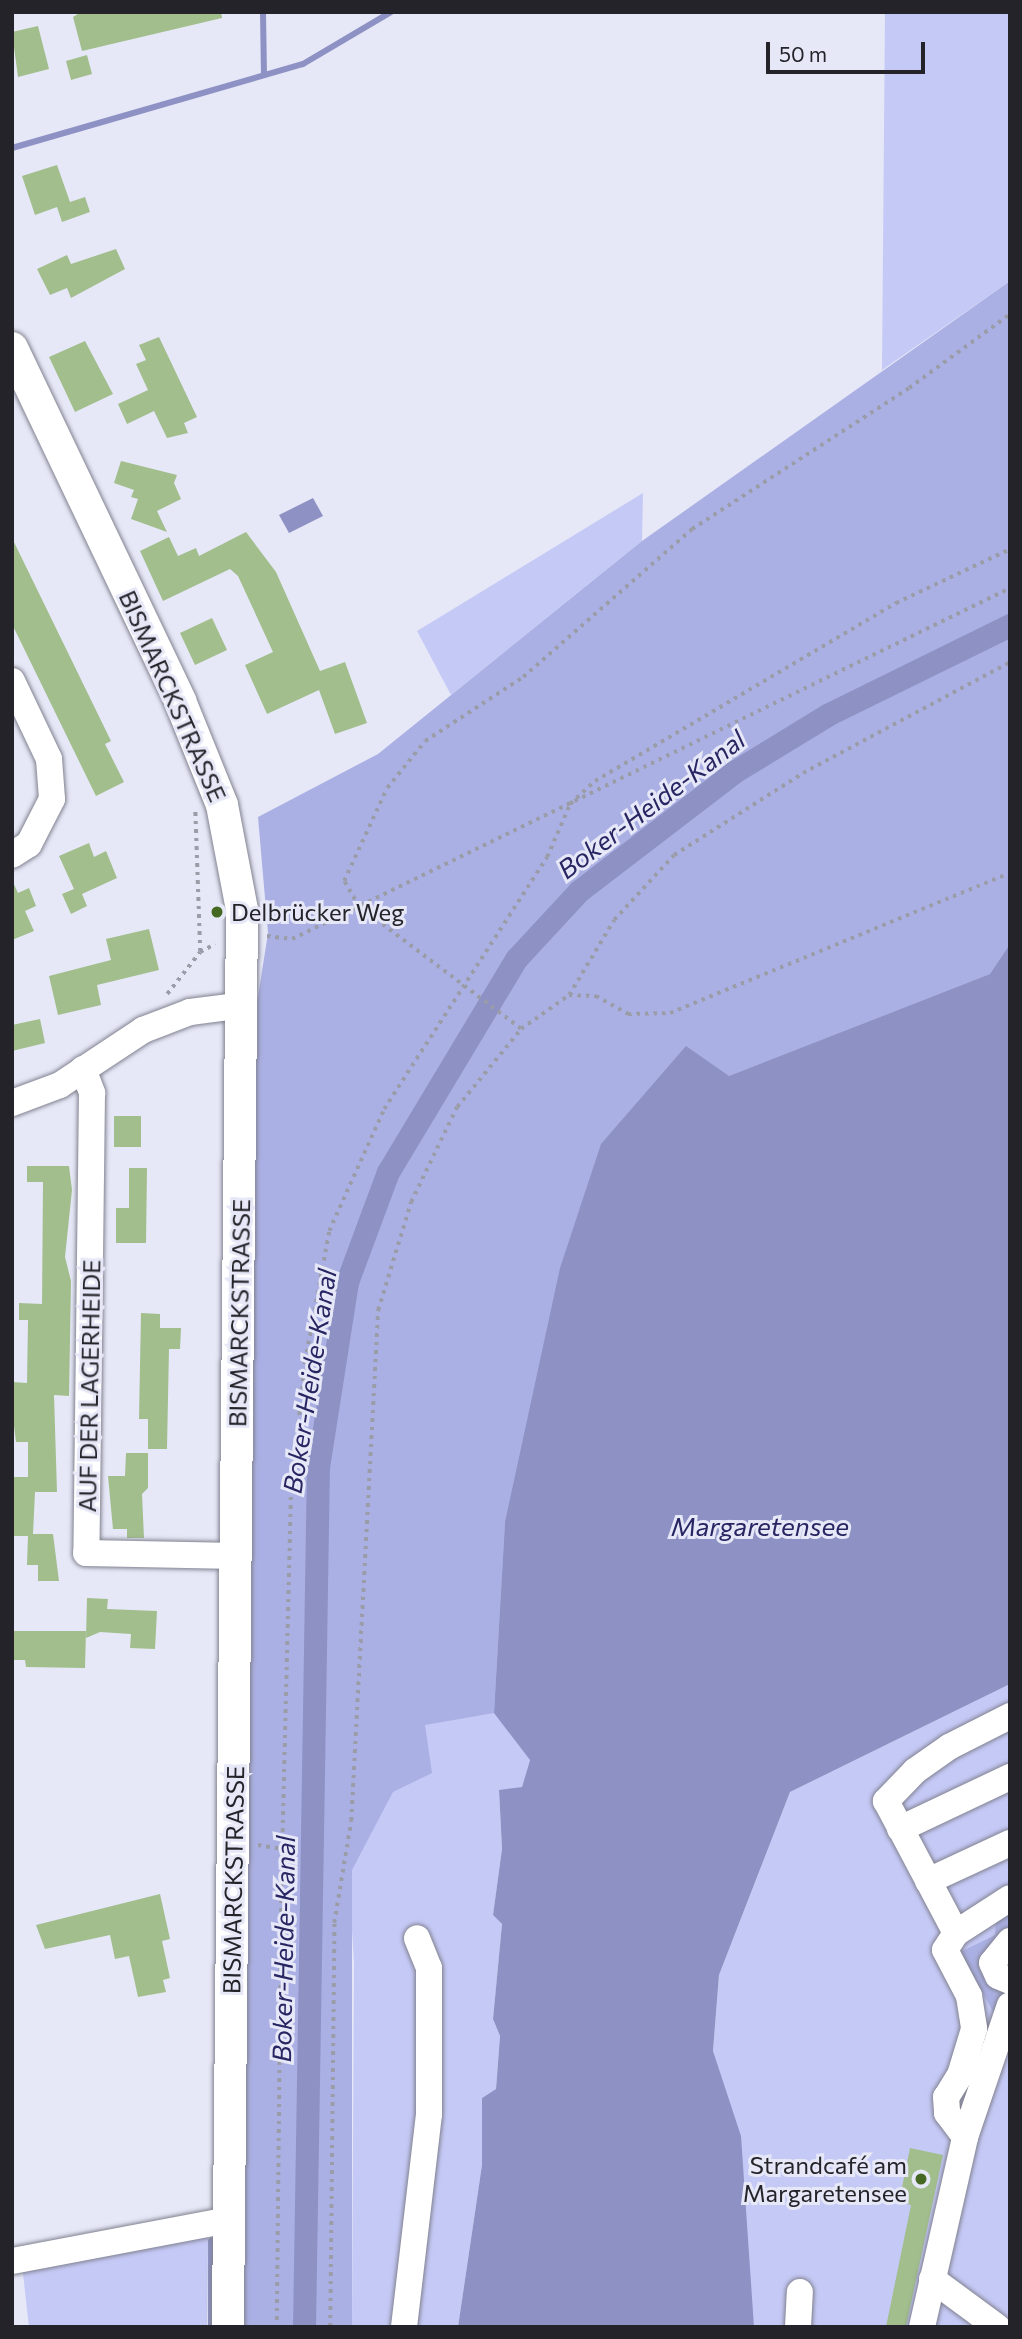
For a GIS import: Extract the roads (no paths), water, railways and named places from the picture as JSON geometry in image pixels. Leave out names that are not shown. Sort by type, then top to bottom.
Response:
[{"type":"main road","name":"BISMARCKSTRASSE","points":[[12,348],[180,701],[222,805],[244,938],[228,2327]]},
{"type":"street","points":[[12,681],[49,758],[52,799],[29,844],[12,855]]},
{"type":"street","points":[[12,1103],[60,1085],[143,1030],[190,1012],[244,1005]]},
{"type":"street","name":"AUF DER LAGERHEIDE","points":[[83,1069],[92,1093],[86,1553],[237,1556]]},
{"type":"street","points":[[1010,1716],[915,1771],[886,1801],[928,1881],[971,1947],[1001,1972],[1010,1941]]},
{"type":"street","points":[[900,1829],[1010,1777]]},
{"type":"street","points":[[928,1881],[1010,1843]]},
{"type":"street","points":[[965,2137],[947,2113],[946,2097],[960,2075],[975,2029],[969,1996],[945,1950],[959,1931],[1010,1898]]},
{"type":"street","points":[[404,2327],[429,2114],[429,1968],[417,1938]]},
{"type":"street","points":[[922,2327],[965,2137],[1010,2005]]},
{"type":"street","points":[[12,2261],[229,2220]]},
{"type":"street","points":[[932,2279],[997,2327]]},
{"type":"street","points":[[798,2327],[800,2292]]},
{"type":"water","points":[[313,498],[323,516],[289,533],[279,515]]},
{"type":"water","name":"Margaretensee","points":[[1010,944],[1010,1684],[790,1792],[719,1975],[713,2051],[741,2136],[754,2327],[458,2327],[482,2165],[482,2098],[496,2089],[500,2036],[493,2019],[502,1924],[493,1915],[502,1849],[499,1790],[522,1787],[530,1760],[494,1713],[505,1522],[560,1268],[601,1144],[686,1046],[729,1076],[990,974]]},
{"type":"waterway","points":[[263,12],[264,75]]},
{"type":"waterway","points":[[12,148],[303,64],[391,12]]},
{"type":"waterway","name":"Boker-Heide-Kanal","points":[[304,2327],[318,1467],[347,1282],[388,1172],[516,959],[579,891],[734,772],[829,714],[1010,625]]},
{"type":"waterway","points":[[211,2241],[211,2327]]},
{"type":"place","name":"Delbrücker Weg","points":[[217,912]]},
{"type":"place","name":"Strandcafé am Margaretensee","points":[[921,2179]]}]
